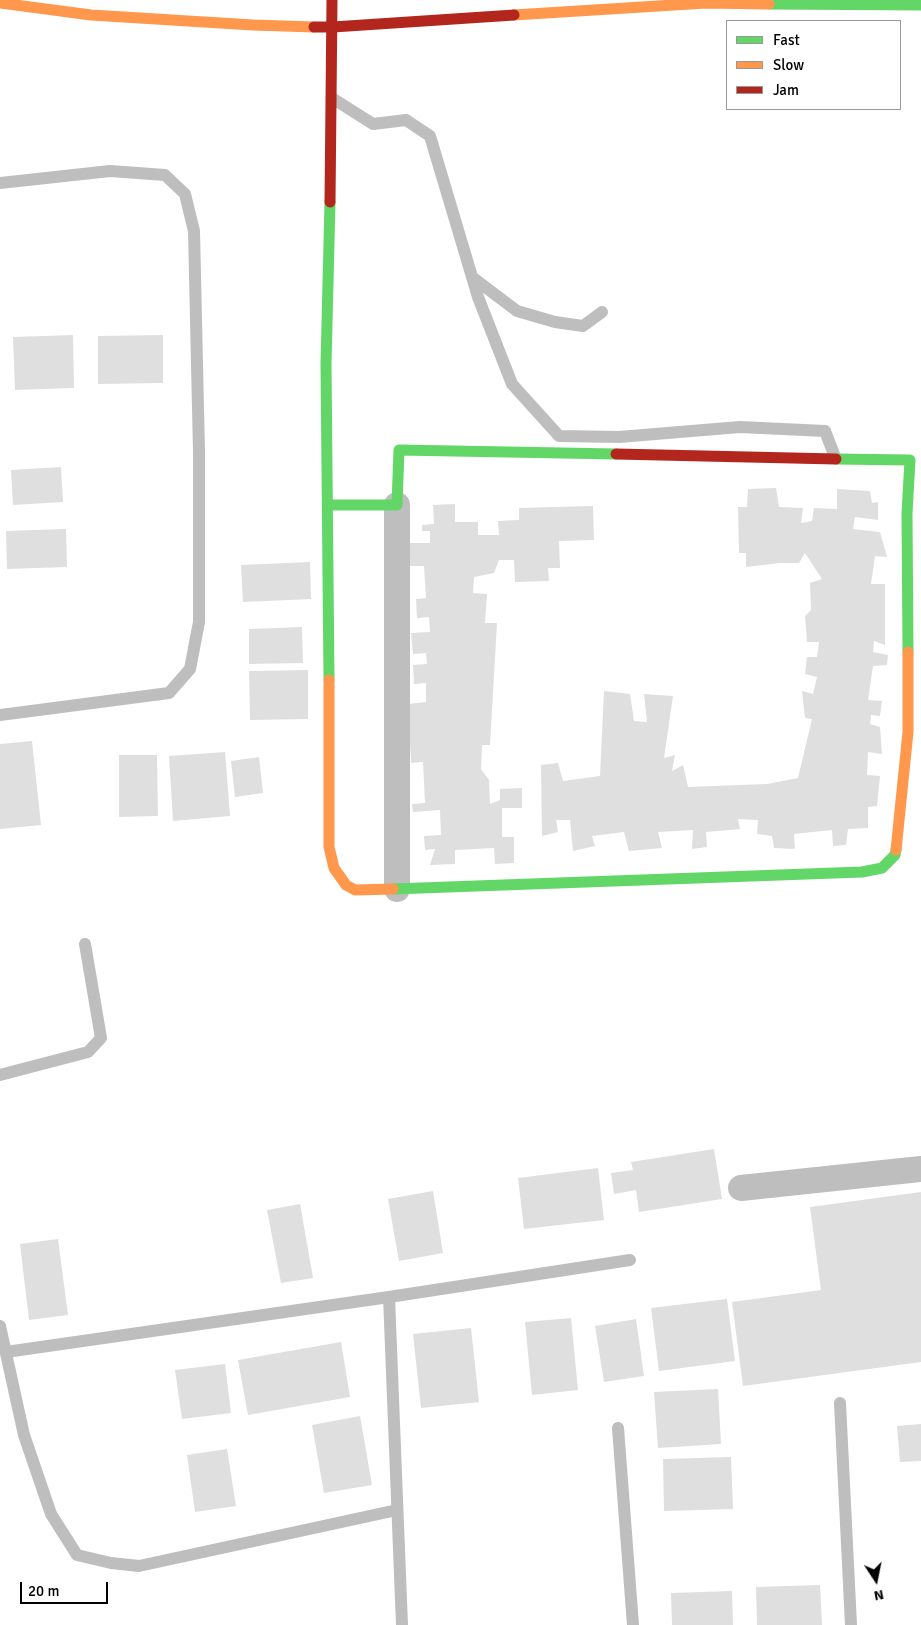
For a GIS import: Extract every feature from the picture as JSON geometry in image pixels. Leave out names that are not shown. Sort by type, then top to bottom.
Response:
[{"type":"main road","points":[[328,504],[397,505],[399,450],[834,457],[910,460],[907,513],[908,732],[895,855],[882,868],[862,872],[355,890],[346,886],[334,868],[329,847],[326,364],[332,98],[332,0]]},
{"type":"main road","points":[[0,3],[91,15],[253,25],[333,27],[706,3],[921,6]]},
{"type":"street","points":[[397,505],[397,889]]},
{"type":"street","points":[[741,1188],[921,1170]]},
{"type":"lane","points":[[332,98],[372,124],[406,120],[430,136],[472,277],[512,384],[559,436],[619,437],[740,427],[825,431],[834,457]]},
{"type":"lane","points":[[0,183],[110,172],[165,176],[185,194],[194,231],[199,622],[190,669],[169,693],[0,715]]},
{"type":"lane","points":[[472,277],[517,311],[555,322],[583,326],[602,312]]},
{"type":"lane","points":[[0,1075],[88,1052],[102,1038],[85,944]]},
{"type":"lane","points":[[6,1352],[630,1260]]},
{"type":"lane","points":[[389,1297],[402,1625]]},
{"type":"lane","points":[[0,1326],[24,1436],[52,1514],[77,1555],[111,1563],[140,1566],[398,1510]]},
{"type":"lane","points":[[840,1403],[851,1625]]},
{"type":"lane","points":[[618,1428],[633,1625]]},
{"type":"building","points":[[73,335],[74,388],[15,390],[13,337]]},
{"type":"building","points":[[163,335],[163,383],[98,384],[98,336]]},
{"type":"building","points":[[61,467],[63,502],[13,505],[11,470]]},
{"type":"building","points":[[776,488],[779,507],[803,508],[801,523],[812,521],[814,508],[837,509],[837,489],[870,491],[872,503],[878,502],[878,520],[855,517],[853,529],[880,532],[887,557],[875,556],[871,584],[885,584],[885,645],[874,641],[873,652],[888,655],[887,665],[873,666],[868,700],[882,701],[880,716],[871,715],[870,724],[880,727],[882,754],[868,752],[867,775],[880,776],[877,806],[868,807],[868,828],[848,829],[846,845],[833,846],[832,830],[794,834],[795,849],[774,848],[772,836],[757,834],[758,820],[738,819],[740,829],[706,832],[707,847],[692,849],[693,830],[658,832],[662,848],[629,851],[624,832],[592,836],[595,846],[573,851],[570,820],[556,820],[558,832],[542,836],[541,765],[558,763],[563,781],[600,776],[604,691],[630,694],[634,721],[647,722],[644,694],[673,696],[664,758],[675,755],[672,771],[683,765],[688,787],[767,784],[798,778],[812,719],[805,718],[802,691],[813,694],[817,677],[805,674],[807,657],[817,657],[819,642],[807,642],[805,616],[811,610],[810,583],[822,579],[805,553],[799,563],[746,567],[746,553],[739,553],[738,507],[747,507],[748,489]]},
{"type":"building","points":[[455,504],[455,522],[478,522],[478,535],[499,535],[498,521],[519,520],[519,508],[593,506],[594,540],[559,541],[560,568],[548,568],[549,581],[515,582],[514,560],[499,560],[494,573],[474,577],[473,593],[487,594],[485,623],[497,623],[490,745],[482,745],[481,769],[489,780],[490,804],[500,800],[500,789],[522,788],[522,808],[502,808],[502,837],[514,837],[514,863],[495,864],[494,848],[455,850],[455,864],[430,865],[435,849],[425,850],[424,836],[441,835],[440,810],[413,812],[412,804],[425,803],[423,762],[411,763],[408,704],[426,702],[426,683],[414,684],[413,665],[427,664],[426,653],[413,654],[411,633],[430,632],[429,617],[417,618],[416,599],[426,598],[424,566],[410,566],[409,543],[430,543],[430,531],[422,531],[422,525],[434,524],[433,505]]},
{"type":"building","points":[[66,529],[67,567],[7,569],[6,531]]},
{"type":"building","points":[[310,562],[311,599],[243,602],[241,565]]},
{"type":"building","points":[[302,627],[303,663],[249,664],[249,629]]},
{"type":"building","points":[[308,670],[308,719],[250,720],[249,671]]},
{"type":"building","points":[[32,741],[41,825],[0,829],[0,744]]},
{"type":"building","points":[[225,752],[230,816],[173,821],[169,756]]},
{"type":"building","points":[[119,755],[157,755],[158,816],[119,817]]},
{"type":"building","points":[[259,757],[263,793],[235,797],[231,761]]},
{"type":"building","points":[[714,1149],[722,1199],[639,1212],[636,1190],[614,1194],[611,1173],[633,1170],[631,1162]]},
{"type":"building","points":[[598,1168],[604,1220],[524,1229],[518,1178]]},
{"type":"building","points":[[433,1191],[443,1253],[399,1261],[388,1199]]},
{"type":"building","points":[[921,1192],[921,1362],[743,1386],[732,1302],[821,1290],[810,1207]]},
{"type":"building","points":[[300,1204],[313,1278],[281,1283],[267,1210]]},
{"type":"building","points":[[58,1239],[68,1315],[29,1320],[20,1244]]},
{"type":"building","points":[[727,1299],[735,1361],[659,1371],[651,1308]]},
{"type":"building","points":[[571,1318],[578,1390],[532,1395],[525,1322]]},
{"type":"building","points":[[636,1319],[644,1376],[604,1382],[595,1326]]},
{"type":"building","points":[[471,1328],[479,1402],[421,1408],[413,1334]]},
{"type":"building","points":[[341,1342],[350,1397],[248,1415],[238,1360]]},
{"type":"building","points":[[225,1364],[231,1413],[182,1419],[175,1370]]},
{"type":"building","points":[[718,1389],[721,1444],[658,1448],[654,1392]]},
{"type":"building","points":[[360,1416],[372,1485],[324,1493],[312,1425]]},
{"type":"building","points":[[921,1424],[921,1461],[900,1462],[897,1426]]},
{"type":"building","points":[[227,1449],[236,1506],[195,1512],[187,1455]]},
{"type":"building","points":[[731,1457],[733,1509],[664,1511],[663,1459]]},
{"type":"building","points":[[820,1585],[822,1625],[757,1625],[756,1587]]},
{"type":"building","points":[[732,1591],[733,1625],[672,1625],[671,1593]]},
{"type":"traffic: fast","points":[[769,4],[921,5]]},
{"type":"traffic: fast","points":[[329,680],[326,364],[330,202]]},
{"type":"traffic: fast","points":[[328,505],[397,505],[399,450],[616,454]]},
{"type":"traffic: fast","points":[[836,459],[910,460],[907,513],[908,652]]},
{"type":"traffic: fast","points":[[393,889],[862,872],[882,868],[895,855],[896,850]]},
{"type":"traffic: slow","points":[[0,3],[91,15],[314,27]]},
{"type":"traffic: slow","points":[[514,15],[706,3],[769,4]]},
{"type":"traffic: slow","points":[[896,850],[908,732],[908,652]]},
{"type":"traffic: slow","points":[[329,680],[329,847],[334,868],[346,885],[355,890],[393,889]]},
{"type":"traffic: jam","points":[[330,202],[332,0]]},
{"type":"traffic: jam","points":[[314,27],[514,15]]},
{"type":"traffic: jam","points":[[616,454],[836,459]]}]
